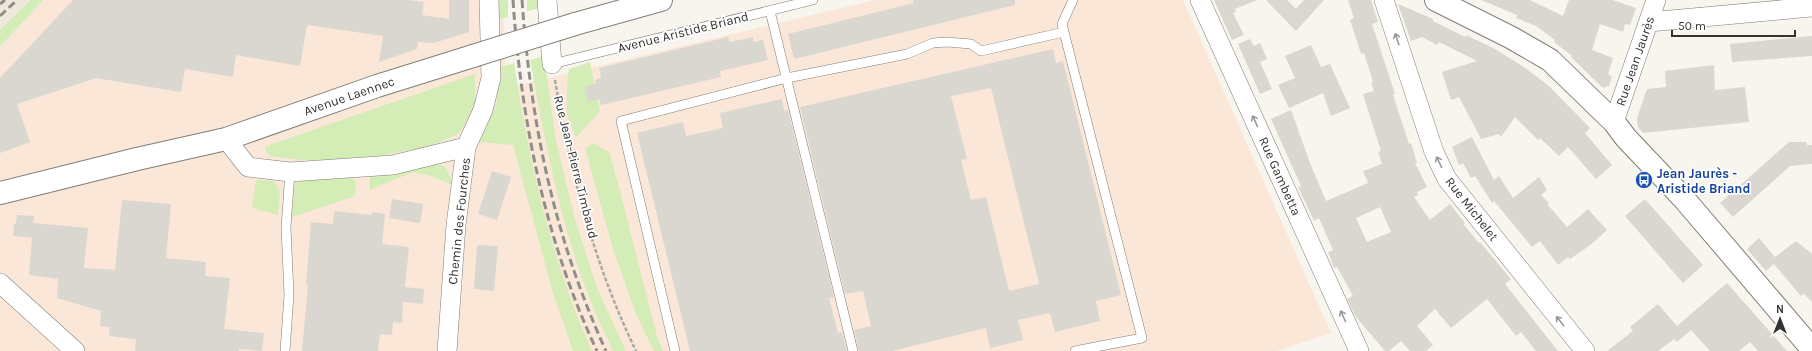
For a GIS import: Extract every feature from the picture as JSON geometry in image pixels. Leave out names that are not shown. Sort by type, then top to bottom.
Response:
[{"type":"main road","name":"Avenue Laennec","points":[[0,193],[137,159],[226,139],[377,86],[575,24],[661,0]]},
{"type":"main road","points":[[1436,0],[1512,38],[1550,60],[1614,122],[1626,138],[1685,200],[1812,349]]},
{"type":"street","name":"Chemin des Fourches","points":[[447,351],[456,225],[466,147],[483,110],[490,90],[489,0]]},
{"type":"street","points":[[547,0],[552,64]]},
{"type":"street","name":"Rue Gambetta","points":[[1200,0],[1360,351]]},
{"type":"street","name":"Rue Michelet","points":[[1384,0],[1434,152],[1447,179],[1585,351]]},
{"type":"street","name":"Rue Jean Jaurès","points":[[1614,122],[1656,0]]},
{"type":"street","points":[[1649,22],[1812,8]]},
{"type":"street","points":[[226,139],[248,167],[290,172],[394,165],[466,147]]},
{"type":"street","points":[[0,284],[76,351]]},
{"type":"lane","name":"Avenue Aristide Briand","points":[[552,64],[813,0]]},
{"type":"lane","points":[[1073,0],[1062,24],[1142,338],[1075,351]]},
{"type":"lane","points":[[770,10],[853,351]]},
{"type":"lane","points":[[675,351],[621,121],[787,78],[907,54],[933,43],[947,42],[972,44],[981,51],[1064,32]]},
{"type":"lane","points":[[285,351],[289,296],[286,227],[290,172]]},
{"type":"path","name":"Rue Jean-Pierre Timbaud","points":[[552,64],[560,112],[580,198],[600,260],[636,351]]},
{"type":"shaded area","points":[[0,0],[45,0],[0,49]]},
{"type":"shaded area","points":[[45,0],[503,0],[506,88],[875,0],[1183,0],[1331,333],[1277,351],[0,351],[0,49]]},
{"type":"green space","points":[[31,0],[43,0],[0,46],[0,30]]},
{"type":"green space","points":[[489,0],[508,0],[508,17],[489,23]]},
{"type":"green space","points":[[527,0],[540,0],[540,8],[527,11]]},
{"type":"green space","points":[[544,56],[556,140],[574,216],[597,288],[626,351],[613,351],[598,318],[587,293],[575,257],[559,201],[546,145],[530,60]]},
{"type":"green space","points":[[590,62],[600,111],[576,138],[567,115],[567,86],[569,69]]},
{"type":"green space","points":[[514,63],[534,174],[543,210],[553,246],[577,317],[592,351],[573,351],[553,293],[513,145],[480,142],[497,102],[499,68]]},
{"type":"green space","points":[[475,74],[475,111],[458,134],[431,146],[360,160],[300,160],[270,156],[265,150],[266,146]]},
{"type":"green space","points":[[593,143],[610,153],[657,336],[663,351],[654,351],[636,314],[613,249],[585,148]]},
{"type":"green space","points":[[428,164],[439,165],[446,168],[448,170],[452,185],[434,177],[413,172],[370,190],[370,177],[379,173]]},
{"type":"green space","points":[[351,177],[356,182],[355,196],[292,217],[294,184],[302,181]]},
{"type":"green space","points":[[256,180],[274,181],[280,192],[278,215],[252,208]]},
{"type":"building","points":[[73,0],[408,0],[424,2],[422,15],[449,19],[449,0],[469,0],[469,32],[434,43],[418,42],[417,49],[379,62],[383,36],[307,25],[300,66],[236,55],[233,77],[185,69],[181,92],[96,78],[17,104],[30,142],[0,153],[0,78]]},
{"type":"building","points":[[913,0],[1015,0],[1015,5],[794,59],[788,34],[914,3]]},
{"type":"building","points":[[1214,0],[1257,0],[1235,9],[1236,12],[1233,13],[1244,35],[1232,40]]},
{"type":"building","points":[[1266,0],[1287,0],[1296,9],[1304,0],[1324,0],[1296,31]]},
{"type":"building","points":[[1348,0],[1371,0],[1378,22],[1372,24],[1395,94],[1393,95],[1409,144],[1411,143],[1417,163],[1415,163],[1427,187],[1417,192],[1418,195],[1414,197],[1430,220],[1450,204],[1465,223],[1463,224],[1511,279],[1505,284],[1558,351],[1536,351],[1521,332],[1516,336],[1487,299],[1451,328],[1435,309],[1417,326],[1433,345],[1426,351],[1410,351],[1401,341],[1389,351],[1385,351],[1356,317],[1347,299],[1353,296],[1337,267],[1334,268],[1328,252],[1333,250],[1319,218],[1314,221],[1298,187],[1301,186],[1271,119],[1291,110],[1310,163],[1326,201],[1368,183],[1363,171],[1382,164],[1378,152],[1381,151],[1363,94],[1374,91],[1371,83],[1373,82],[1364,53],[1361,54],[1350,20],[1354,18]],"holes":[[[1380,207],[1391,232],[1367,242],[1356,218]]]},
{"type":"building","points":[[1481,0],[1530,0],[1563,16],[1569,0],[1613,0],[1636,8],[1630,25],[1625,24],[1623,32],[1600,24],[1592,50],[1613,58],[1608,74],[1612,76],[1609,86],[1603,88],[1571,57],[1572,56],[1554,42],[1555,40],[1536,26],[1516,18],[1517,15]]},
{"type":"building","points":[[1398,4],[1433,19],[1433,21],[1465,37],[1466,35],[1495,49],[1524,67],[1549,86],[1590,128],[1585,133],[1612,165],[1596,179],[1568,147],[1559,156],[1540,138],[1538,140],[1515,117],[1501,137],[1499,134],[1481,139],[1459,97],[1451,100],[1442,72],[1477,61],[1439,42],[1437,45],[1422,37],[1411,41]]},
{"type":"building","points":[[1812,36],[1812,56],[1732,62],[1730,44]]},
{"type":"building","points":[[728,37],[730,42],[753,37],[754,42],[763,40],[768,60],[720,71],[721,77],[601,105],[599,99],[588,102],[585,87],[596,84],[595,80],[601,78],[599,68]]},
{"type":"building","points":[[1250,39],[1254,46],[1260,43],[1267,59],[1260,62],[1272,89],[1260,94],[1238,44]]},
{"type":"building","points":[[1311,45],[1321,67],[1330,64],[1350,108],[1331,116],[1323,93],[1289,108],[1278,85],[1295,78],[1285,56]]},
{"type":"building","points":[[1053,49],[1056,63],[1063,61],[1121,295],[1096,301],[1100,321],[1055,332],[1050,313],[1018,320],[1023,340],[990,348],[986,328],[892,351],[859,351],[854,330],[871,326],[863,291],[845,294],[800,107]],"holes":[[[991,88],[1039,284],[1009,291],[986,197],[971,200],[961,160],[967,159],[951,96]]]},
{"type":"building","points":[[1714,65],[1715,90],[1745,87],[1749,122],[1643,133],[1638,127],[1637,118],[1647,89],[1666,87],[1665,71]]},
{"type":"building","points":[[782,99],[784,111],[788,110],[834,297],[829,298],[838,333],[842,332],[847,351],[690,351],[637,133],[683,122],[686,136],[723,128],[720,113]]},
{"type":"building","points":[[1472,137],[1494,180],[1499,176],[1513,198],[1539,177],[1547,190],[1541,195],[1567,227],[1588,209],[1607,230],[1589,246],[1570,259],[1568,257],[1558,265],[1540,241],[1532,247],[1494,201],[1492,203],[1475,176],[1471,178],[1463,163],[1459,165],[1452,147]]},
{"type":"building","points":[[1789,142],[1806,142],[1807,145],[1812,145],[1812,164],[1790,166],[1733,217],[1720,203]]},
{"type":"building","points":[[492,171],[511,177],[497,220],[478,214]]},
{"type":"building","points":[[392,199],[423,204],[420,223],[389,218]]},
{"type":"building","points":[[1645,199],[1703,265],[1683,283],[1625,216]]},
{"type":"building","points":[[122,200],[171,204],[166,258],[206,262],[205,276],[230,278],[224,329],[264,333],[262,351],[239,349],[239,351],[135,351],[136,339],[109,336],[110,327],[100,326],[101,311],[57,298],[58,279],[29,275],[32,238],[13,236],[14,224],[16,224],[17,215],[34,216],[33,223],[88,228],[84,268],[115,270]]},
{"type":"building","points":[[334,211],[372,215],[372,212],[385,214],[382,244],[409,247],[405,287],[424,289],[423,304],[403,302],[402,323],[393,322],[392,335],[380,334],[378,351],[302,351],[308,284],[306,283],[311,222],[333,224]]},
{"type":"building","points":[[1759,238],[1775,257],[1796,241],[1812,254],[1812,302],[1804,294],[1801,296],[1774,264],[1766,271],[1747,249]]},
{"type":"building","points":[[477,245],[498,246],[494,291],[474,289]]},
{"type":"building","points":[[1727,283],[1787,351],[1758,351],[1750,342],[1739,351],[1710,351],[1691,330],[1677,342],[1674,339],[1658,351],[1607,351],[1633,331],[1630,327],[1658,304],[1677,326]]},
{"type":"railway","points":[[0,4],[5,0]]},
{"type":"railway","points":[[0,16],[17,0]]},
{"type":"railway","points":[[513,0],[522,90],[538,179],[563,266],[597,351]]},
{"type":"railway","points":[[522,0],[532,92],[548,180],[572,266],[606,351]]},
{"type":"place","name":"Jean Jaurès - Aristide Briand","points":[[1644,180]]}]
